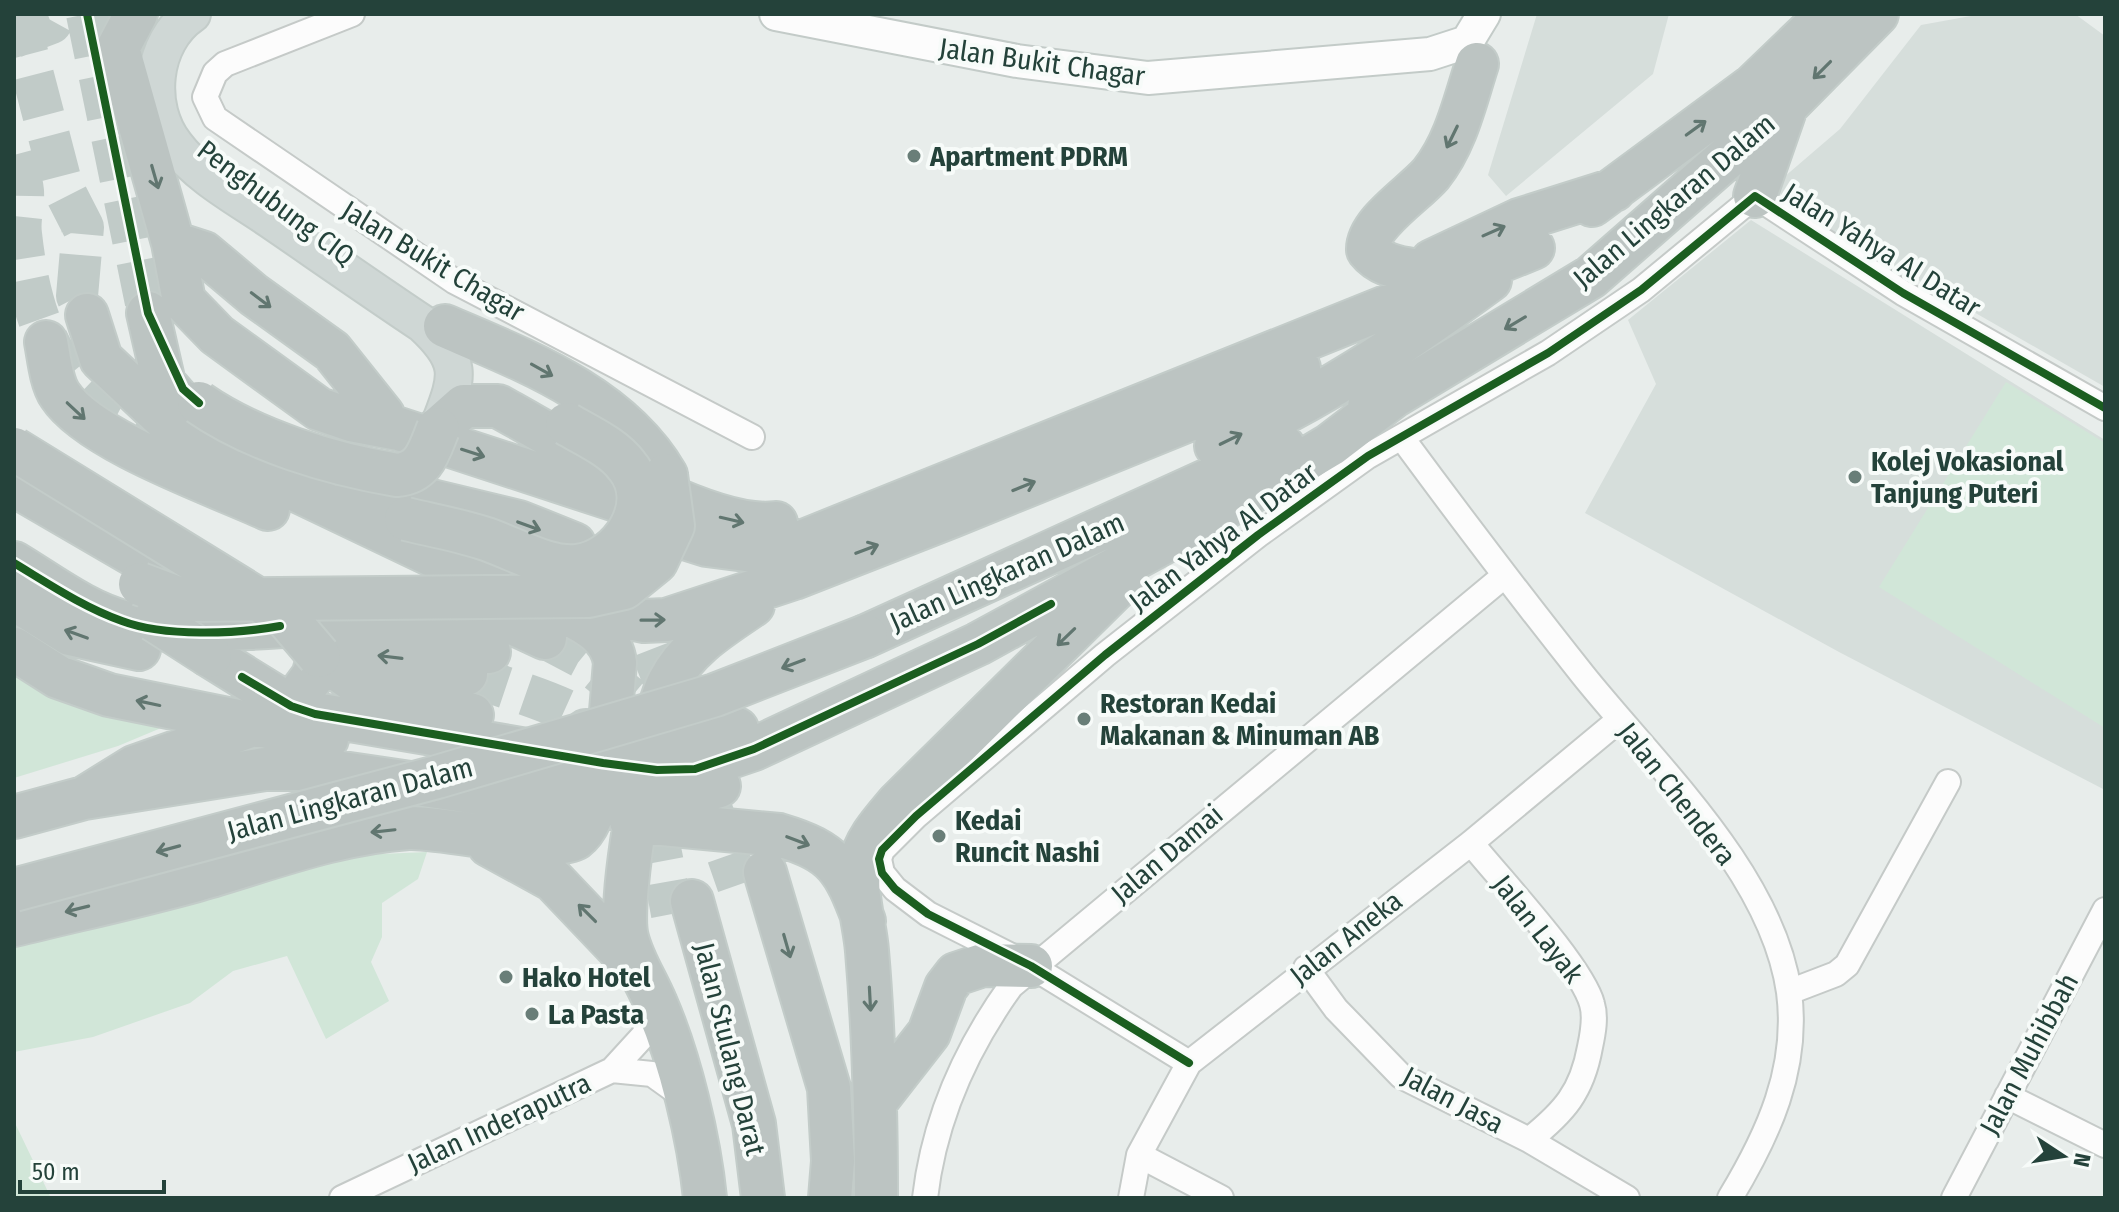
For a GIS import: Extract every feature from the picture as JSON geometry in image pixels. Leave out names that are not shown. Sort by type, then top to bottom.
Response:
[{"type":"highway","points":[[136,14],[118,48],[173,243],[184,301],[217,335],[319,409],[351,420],[407,425],[557,482],[619,501],[688,539],[707,545],[746,550],[775,548],[804,541],[1533,248]]},
{"type":"highway","name":"Jalan Lingkaran Dalam","points":[[14,890],[437,777],[686,704],[860,623],[1309,400],[1390,353],[1753,86],[1828,14]]},
{"type":"highway","name":"Jalan Lingkaran Dalam","points":[[14,861],[430,750],[860,623],[1394,396],[1591,277],[1787,105],[1877,14]]},
{"type":"highway","points":[[1413,270],[1378,259],[1368,250],[1367,242],[1374,229],[1432,173],[1455,134],[1477,64]]},
{"type":"highway","points":[[1755,196],[1787,105]]},
{"type":"highway","points":[[407,425],[464,406],[498,406],[699,511],[762,525],[790,521],[1413,270],[1519,220],[1614,190]]},
{"type":"highway","points":[[407,425],[424,462],[414,472],[397,475],[286,445],[216,414],[172,403],[115,350],[87,315],[101,359],[183,436],[451,564],[523,589],[644,621],[666,620],[794,578],[1213,410],[1366,332],[1455,277]]},
{"type":"highway","points":[[148,313],[195,408],[272,456],[337,479],[519,522],[574,544]]},
{"type":"highway","points":[[303,495],[483,537],[541,560],[576,566],[613,549],[628,533],[639,509],[640,490],[628,466],[489,375],[445,326]]},
{"type":"highway","points":[[14,541],[147,602],[588,596],[624,588],[656,562],[673,526],[666,475],[634,430],[586,395],[521,359],[445,326]]},
{"type":"highway","points":[[46,342],[59,394],[89,422],[152,457],[545,638]]},
{"type":"highway","points":[[14,649],[84,688],[239,722],[643,782],[681,798],[727,783],[909,700],[994,655],[1051,604],[1162,544],[1330,445],[1394,396]]},
{"type":"highway","points":[[14,449],[285,616],[319,656],[354,681],[419,702],[475,715],[600,777]]},
{"type":"highway","points":[[557,482],[611,533],[650,584]]},
{"type":"highway","points":[[14,485],[207,597],[280,626]]},
{"type":"highway","points":[[14,513],[147,602],[226,666],[250,691],[239,722]]},
{"type":"highway","points":[[876,1198],[876,1101],[859,867],[874,830],[950,751],[1162,544]]},
{"type":"highway","points":[[14,563],[90,608],[126,623],[236,632],[280,626],[396,628],[456,640],[478,663],[129,647],[70,634],[14,599]]},
{"type":"highway","points":[[705,1198],[701,1157],[684,1097],[648,987],[626,936],[626,907],[643,782],[668,683],[685,658],[706,637],[794,578]]},
{"type":"highway","points":[[14,925],[195,880],[345,835],[411,828],[461,831],[557,844],[575,838],[600,777],[615,663],[609,645],[590,626],[523,589]]},
{"type":"highway","points":[[643,782],[701,740],[736,729],[976,623],[1051,604]]},
{"type":"highway","points":[[84,798],[134,767],[168,755],[191,732],[239,722],[291,706],[313,676],[319,656]]},
{"type":"highway","points":[[226,666],[291,706],[315,714],[600,777],[643,782],[721,831]]},
{"type":"highway","points":[[874,830],[930,804],[950,751]]},
{"type":"highway","points":[[14,817],[84,798],[265,769],[315,769],[478,793],[600,777]]},
{"type":"highway","points":[[195,880],[243,836],[245,808],[236,786],[215,777]]},
{"type":"highway","points":[[461,831],[553,880],[648,987]]},
{"type":"highway","points":[[626,907],[647,874],[667,853],[693,838],[721,831],[779,835],[819,851],[837,864],[848,878],[864,921]]},
{"type":"highway","points":[[823,1198],[803,1087],[752,878],[829,1088],[833,1161],[830,1198]]},
{"type":"highway","name":"Jalan Stulang Darat","points":[[736,1198],[729,1125],[682,907],[754,1124],[763,1198]]},
{"type":"highway","points":[[876,1101],[929,1033],[946,987],[956,974],[983,965],[1031,966]]},
{"type":"main road","points":[[192,14],[170,37],[158,64],[157,95],[165,128],[175,146],[210,178],[280,218],[423,324],[446,346],[456,368],[454,384],[407,425]]},
{"type":"main road","name":"Penghubung CIQ","points":[[223,14],[197,32],[179,57],[173,73],[173,104],[179,124],[214,161],[280,218],[445,326]]},
{"type":"main road","name":"Jalan Bukit Chagar","points":[[776,14],[1017,61],[1116,76],[1172,78],[1430,54],[1467,42],[1484,14]]},
{"type":"street","name":"Jalan Bukit Chagar","points":[[352,14],[225,64],[215,73],[205,97],[215,118],[464,287],[752,437]]},
{"type":"street","name":"Jalan Yahya Al Datar","points":[[1189,1063],[1031,966],[928,914],[895,889],[882,873],[879,859],[882,850],[930,804],[1105,655],[1258,535],[1368,456],[1548,353],[1641,290],[1755,196],[1903,293],[2105,408]]},
{"type":"street","name":"Jalan Chendera","points":[[1402,438],[1504,576],[1710,829],[1755,897],[1776,943],[1789,992],[1790,1038],[1777,1107],[1762,1145],[1730,1198]]},
{"type":"street","name":"Jalan Damai","points":[[925,1198],[930,1159],[965,1059],[984,1024],[1031,966],[1504,576]]},
{"type":"street","name":"Jalan Aneka","points":[[1131,1198],[1139,1155],[1189,1063],[1306,968],[1471,843],[1619,720]]},
{"type":"street","points":[[1789,992],[1836,974],[1847,965],[1948,782]]},
{"type":"street","name":"Jalan Layak","points":[[1471,843],[1579,978],[1593,1005],[1593,1029],[1585,1079],[1559,1116],[1529,1140]]},
{"type":"street","name":"Jalan Muhibbah","points":[[1954,1198],[2102,921]]},
{"type":"street","name":"Jalan Jasa","points":[[1306,968],[1336,1009],[1401,1076],[1529,1140],[1627,1198]]},
{"type":"street","name":"Jalan Inderaputra","points":[[342,1198],[612,1070],[644,1035],[648,987]]},
{"type":"street","name":"Jalan Inderaputra","points":[[612,1070],[652,1074],[684,1097]]},
{"type":"street","points":[[2007,1096],[2105,1145]]},
{"type":"street","points":[[1139,1155],[1221,1198]]},
{"type":"shaded area","points":[[1537,14],[1669,14],[1653,74],[1506,196],[1488,175]]},
{"type":"shaded area","points":[[1982,14],[2075,14],[2105,36],[2105,387],[1785,204],[1776,184],[1840,129],[1921,25]]},
{"type":"shaded area","name":"Kolej Vokasional Tanjung Puteri","points":[[1751,220],[2105,440],[2105,790],[1839,652],[1585,513],[1656,384],[1628,320]]},
{"type":"green space","points":[[2006,382],[2105,443],[2105,728],[1879,587]]},
{"type":"green space","points":[[14,667],[173,723],[118,746],[14,778]]},
{"type":"green space","points":[[427,852],[418,879],[382,903],[382,937],[371,962],[389,1001],[326,1039],[287,956],[233,971],[190,1003],[93,1037],[14,1052],[14,940],[334,856]]},
{"type":"green space","points":[[14,1121],[51,1198],[14,1198]]},
{"type":"tunnel","points":[[17,14],[62,186],[83,227],[77,296],[87,315]]},
{"type":"tunnel","points":[[14,37],[51,23],[56,14]]},
{"type":"tunnel","points":[[87,14],[148,313]]},
{"type":"tunnel","points":[[14,155],[23,191],[21,228],[30,288],[37,313],[59,361],[94,400],[118,415],[183,436]]},
{"type":"tunnel","points":[[620,595],[645,632],[677,715]]},
{"type":"tunnel","points":[[545,638],[581,657],[638,704]]},
{"type":"tunnel","points":[[466,674],[576,715],[601,732],[621,752],[636,776],[656,829],[672,914]]},
{"type":"tunnel","points":[[707,796],[738,885]]},
{"type":"cycle path","points":[[87,14],[148,313],[183,389],[199,403]]},
{"type":"cycle path","points":[[1189,1063],[1031,966],[928,914],[895,889],[882,873],[879,859],[882,850],[916,816],[1105,655],[1258,535],[1368,456],[1548,353],[1641,290],[1755,196],[1903,293],[2105,408]]},
{"type":"cycle path","points":[[14,563],[66,595],[139,626],[179,632],[243,631],[280,626]]},
{"type":"cycle path","points":[[242,677],[291,706],[315,714],[603,763],[657,770],[695,769],[754,749],[978,644],[1051,604]]},
{"type":"place","name":"Apartment PDRM","points":[[914,156]]},
{"type":"place","name":"Kolej Vokasional Tanjung Puteri","points":[[1855,477]]},
{"type":"place","name":"Restoran Kedai Makanan & Minuman AB","points":[[1084,719]]},
{"type":"place","name":"Kedai Runcit Nashi","points":[[939,836]]},
{"type":"place","name":"Hako Hotel","points":[[506,977]]},
{"type":"place","name":"La Pasta","points":[[532,1014]]}]
